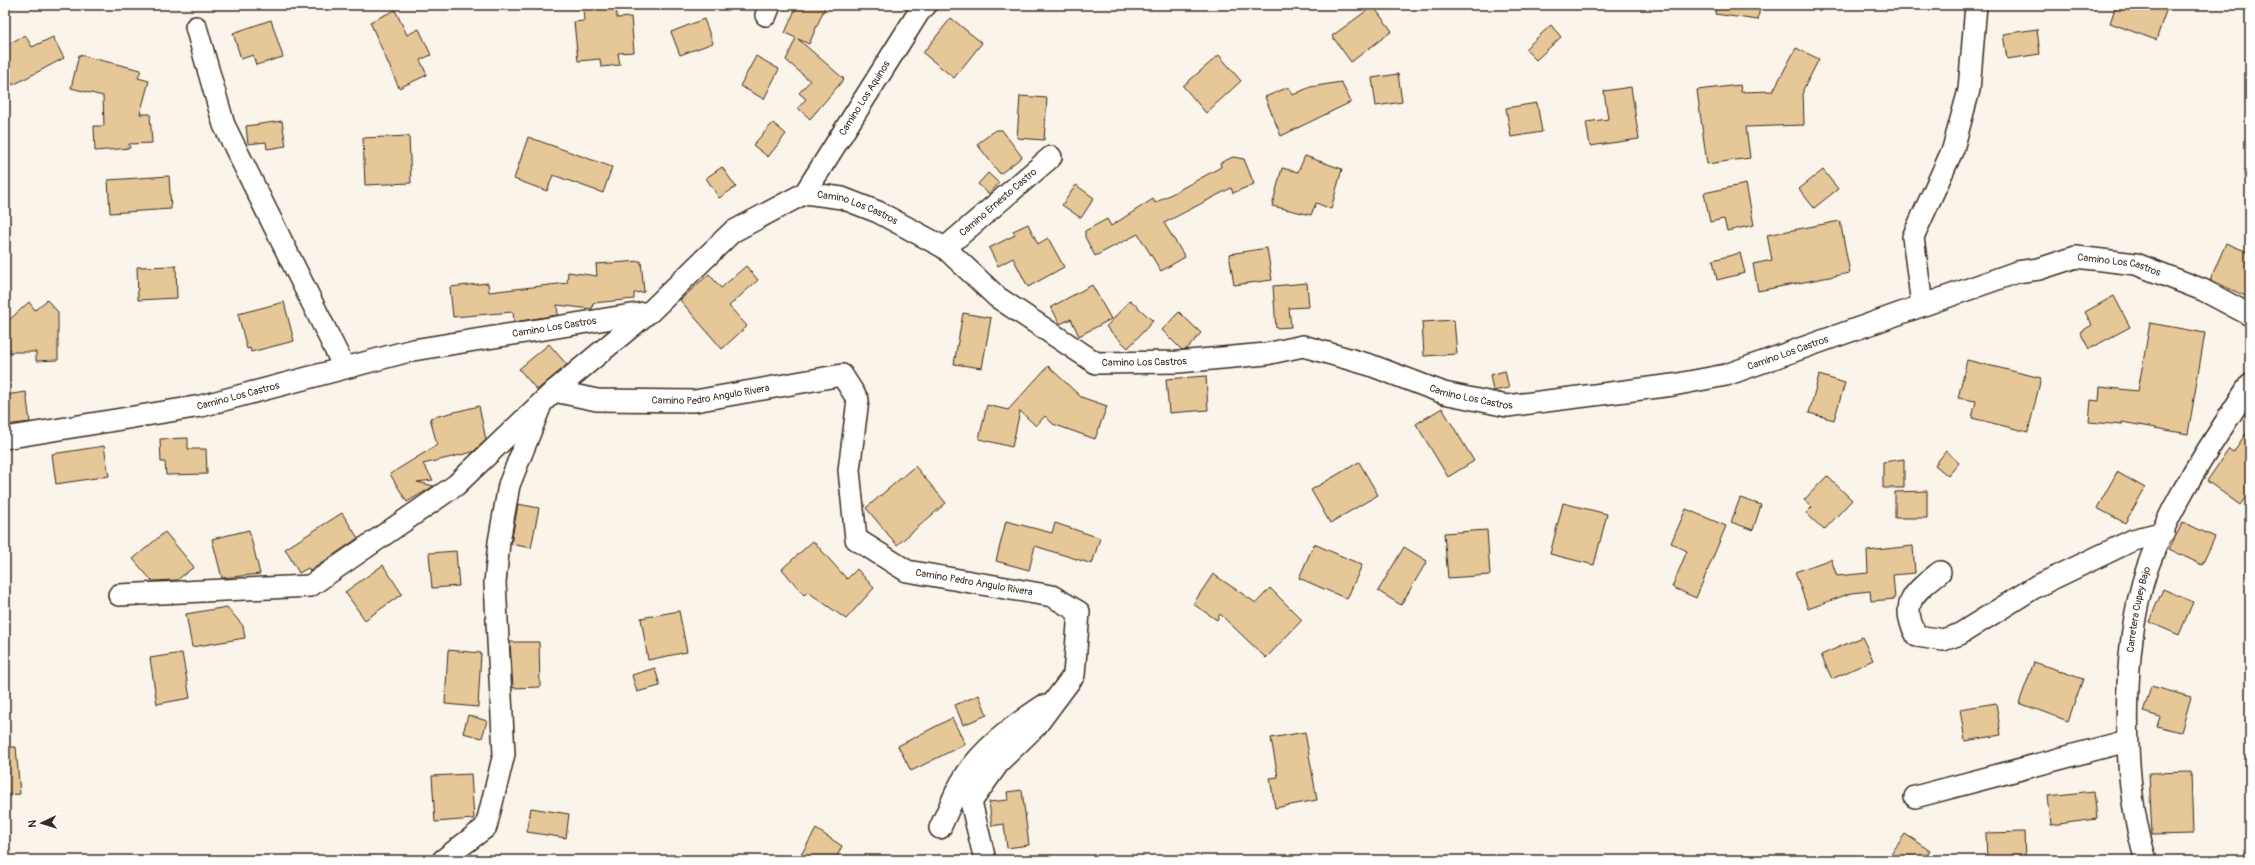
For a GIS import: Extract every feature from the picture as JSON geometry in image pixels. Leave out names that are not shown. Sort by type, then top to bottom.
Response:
[{"type":"street","name":"Camino Los Aquinos","points":[[805,193],[839,141],[857,107],[919,12],[926,5]]},
{"type":"street","points":[[1922,305],[1913,237],[1953,149],[1969,90],[1976,5]]},
{"type":"street","points":[[196,27],[224,125],[344,367]]},
{"type":"street","name":"Camino Ernesto Castro","points":[[946,248],[1051,157]]},
{"type":"street","name":"Camino Los Castros","points":[[5,438],[201,406],[412,350],[650,312],[732,232],[805,193],[842,198],[878,212],[946,248],[997,297],[1096,363],[1178,362],[1266,354],[1303,346],[1370,365],[1444,393],[1507,406],[1673,385],[1726,376],[2017,272],[2039,269],[2076,257],[2136,264],[2203,290],[2250,315]]},
{"type":"street","points":[[119,595],[310,586],[456,485],[549,395],[650,312]]},
{"type":"street","name":"Camino Pedro Angulo Rivera","points":[[549,395],[597,400],[695,401],[842,375],[858,400],[849,470],[856,539],[907,571],[1052,596],[1079,612],[1074,675],[1036,726],[1000,761],[971,802],[985,860]]},
{"type":"street","name":"Carretera Cupey Bajo","points":[[2146,860],[2139,837],[2127,741],[2132,636],[2147,570],[2182,493],[2250,384]]},
{"type":"street","points":[[443,860],[486,827],[504,754],[495,584],[499,542],[509,485],[549,395]]},
{"type":"street","points":[[1940,572],[1920,588],[1910,601],[1909,622],[1917,636],[1943,640],[1960,634],[2035,587],[2088,561],[2133,540],[2164,532]]},
{"type":"street","points":[[940,828],[961,782],[985,752],[1017,724],[1059,695]]},
{"type":"street","points":[[1914,797],[2127,741]]},
{"type":"building","points":[[616,5],[617,18],[631,17],[634,52],[618,53],[620,65],[601,67],[600,59],[578,61],[574,22],[584,21],[583,8]]},
{"type":"building","points":[[797,5],[826,5],[809,44],[798,39],[844,79],[810,119],[798,108],[806,99],[799,93],[810,81],[786,60],[796,38],[785,33]]},
{"type":"building","points":[[1716,5],[1760,5],[1758,20],[1715,14]]},
{"type":"building","points":[[2116,5],[2168,5],[2156,40],[2110,23]]},
{"type":"building","points":[[1373,6],[1392,31],[1351,62],[1332,36]]},
{"type":"building","points":[[395,10],[407,35],[419,29],[431,55],[420,60],[427,75],[399,88],[370,22]]},
{"type":"building","points":[[951,18],[982,43],[954,78],[923,53]]},
{"type":"building","points":[[704,19],[713,43],[680,55],[671,32]]},
{"type":"building","points":[[271,20],[283,57],[256,65],[253,55],[241,59],[233,33]]},
{"type":"building","points":[[1551,25],[1561,37],[1536,60],[1525,49]]},
{"type":"building","points":[[2037,29],[2040,54],[2007,59],[2003,34]]},
{"type":"building","points":[[25,35],[32,47],[53,37],[64,58],[13,85],[5,70],[5,46]]},
{"type":"building","points":[[1796,48],[1819,59],[1803,90],[1804,125],[1746,127],[1750,158],[1707,164],[1697,90],[1740,85],[1741,92],[1773,91]]},
{"type":"building","points":[[79,55],[141,70],[138,78],[149,81],[140,114],[150,114],[152,143],[129,144],[130,148],[95,151],[94,126],[104,126],[103,96],[71,88]]},
{"type":"building","points":[[1219,55],[1241,81],[1206,113],[1183,86]]},
{"type":"building","points":[[756,56],[779,69],[764,99],[740,86]]},
{"type":"building","points":[[1398,74],[1402,102],[1376,106],[1372,78]]},
{"type":"building","points":[[1341,82],[1351,102],[1281,136],[1265,97],[1289,87],[1293,95],[1310,87]]},
{"type":"building","points":[[1631,87],[1639,139],[1590,146],[1586,122],[1608,119],[1604,91]]},
{"type":"building","points":[[1020,96],[1047,98],[1044,140],[1017,138]]},
{"type":"building","points":[[1537,103],[1542,132],[1511,137],[1506,108]]},
{"type":"building","points":[[282,121],[286,146],[267,149],[266,142],[248,144],[246,126]]},
{"type":"building","points":[[773,123],[786,134],[768,157],[753,145]]},
{"type":"building","points":[[996,130],[1002,130],[1022,157],[1000,174],[977,144]]},
{"type":"building","points":[[409,136],[411,183],[365,185],[363,138]]},
{"type":"building","points":[[528,137],[612,167],[603,193],[553,175],[547,191],[514,179]]},
{"type":"building","points":[[1305,156],[1342,169],[1331,209],[1316,203],[1311,215],[1272,206],[1282,168],[1298,172]]},
{"type":"building","points":[[1233,157],[1244,159],[1254,184],[1233,193],[1231,188],[1164,223],[1185,257],[1161,271],[1138,234],[1095,256],[1085,237],[1085,231],[1107,219],[1111,226],[1153,199],[1155,203],[1221,167],[1220,163]]},
{"type":"building","points":[[722,167],[736,187],[719,198],[706,178]]},
{"type":"building","points":[[1823,170],[1838,189],[1814,208],[1799,189]]},
{"type":"building","points":[[988,173],[999,183],[989,194],[978,184]]},
{"type":"building","points":[[169,176],[171,209],[110,213],[108,180]]},
{"type":"building","points":[[1746,184],[1754,225],[1727,231],[1724,219],[1710,222],[1704,193]]},
{"type":"building","points":[[1076,185],[1094,198],[1081,218],[1062,205]]},
{"type":"building","points":[[1840,221],[1850,273],[1758,291],[1753,264],[1772,260],[1767,235]]},
{"type":"building","points":[[1028,224],[1038,244],[1048,238],[1064,267],[1028,287],[1013,258],[998,266],[989,248],[1015,235],[1013,231]]},
{"type":"building","points":[[2226,243],[2250,253],[2250,298],[2210,280]]},
{"type":"building","points":[[1267,248],[1272,280],[1234,285],[1229,254]]},
{"type":"building","points":[[1740,253],[1745,273],[1717,280],[1713,260]]},
{"type":"building","points":[[641,261],[644,292],[634,293],[634,299],[593,303],[592,309],[557,305],[558,315],[514,322],[513,312],[453,317],[450,287],[488,283],[489,292],[567,283],[568,272],[597,276],[596,264]]},
{"type":"building","points":[[176,266],[177,298],[138,300],[137,267]]},
{"type":"building","points":[[746,266],[758,280],[729,306],[747,326],[722,349],[680,300],[709,274],[721,288]]},
{"type":"building","points":[[1307,283],[1309,307],[1289,308],[1291,327],[1276,328],[1273,286]]},
{"type":"building","points":[[1092,285],[1111,319],[1079,336],[1071,319],[1060,324],[1051,307]]},
{"type":"building","points":[[2114,296],[2130,327],[2089,349],[2080,332],[2092,325],[2085,312]]},
{"type":"building","points":[[47,300],[58,312],[58,360],[36,361],[36,352],[8,352],[8,321],[29,302],[35,310]]},
{"type":"building","points":[[1130,300],[1153,321],[1128,348],[1106,327]]},
{"type":"building","points":[[284,302],[294,341],[251,352],[250,348],[247,349],[238,314]]},
{"type":"building","points":[[1179,312],[1201,333],[1187,349],[1182,350],[1162,330]]},
{"type":"building","points":[[963,313],[991,318],[982,368],[954,364]]},
{"type":"building","points":[[1454,320],[1457,354],[1424,356],[1422,322]]},
{"type":"building","points":[[2150,323],[2205,333],[2188,434],[2122,422],[2122,425],[2089,422],[2091,400],[2099,401],[2100,387],[2138,391]]},
{"type":"building","points":[[549,344],[567,365],[537,390],[519,369]]},
{"type":"building","points":[[1967,360],[2041,378],[2028,432],[1972,418],[1976,401],[1958,398]]},
{"type":"building","points":[[1048,366],[1081,397],[1107,406],[1095,439],[1053,424],[1045,416],[1036,426],[1020,411],[1012,447],[979,439],[987,405],[1008,410]]},
{"type":"building","points":[[1505,371],[1509,388],[1493,391],[1490,375]]},
{"type":"building","points":[[1819,375],[1845,383],[1834,420],[1809,413]]},
{"type":"building","points":[[1206,376],[1208,410],[1169,413],[1166,379]]},
{"type":"building","points":[[26,392],[30,422],[5,425],[5,395]]},
{"type":"building","points":[[479,406],[486,440],[473,452],[423,464],[433,480],[417,482],[434,486],[407,502],[390,474],[437,445],[430,418]]},
{"type":"building","points":[[1442,408],[1474,461],[1448,477],[1416,424]]},
{"type":"building","points":[[2250,428],[2250,491],[2240,505],[2207,481],[2229,449],[2233,452]]},
{"type":"building","points":[[188,438],[188,449],[206,449],[207,474],[166,475],[165,462],[161,462],[160,439]]},
{"type":"building","points":[[104,446],[109,476],[56,484],[52,454]]},
{"type":"building","points":[[1946,451],[1959,463],[1948,476],[1935,465]]},
{"type":"building","points":[[1904,459],[1904,488],[1883,488],[1883,462]]},
{"type":"building","points":[[1359,462],[1378,495],[1330,523],[1311,490]]},
{"type":"building","points":[[915,466],[946,503],[897,545],[866,508]]},
{"type":"building","points":[[2117,472],[2145,488],[2125,523],[2097,508]]},
{"type":"building","points":[[1827,476],[1852,500],[1824,530],[1806,513],[1812,507],[1804,500]]},
{"type":"building","points":[[1927,491],[1927,518],[1895,518],[1895,492]]},
{"type":"building","points":[[1740,498],[1761,505],[1753,530],[1731,522]]},
{"type":"building","points":[[1563,503],[1607,514],[1594,565],[1550,554]]},
{"type":"building","points":[[518,504],[539,508],[531,548],[511,544]]},
{"type":"building","points":[[1686,509],[1726,526],[1696,598],[1672,587],[1687,551],[1671,543]]},
{"type":"building","points":[[342,513],[358,538],[310,571],[308,568],[299,573],[285,549]]},
{"type":"building","points":[[1006,521],[1052,533],[1055,523],[1100,538],[1092,564],[1035,546],[1029,570],[996,561]]},
{"type":"building","points":[[2183,522],[2215,537],[2202,565],[2169,549]]},
{"type":"building","points":[[249,530],[260,574],[222,578],[212,539]]},
{"type":"building","points":[[1487,530],[1490,575],[1448,578],[1444,533]]},
{"type":"building","points":[[165,532],[194,567],[177,580],[152,581],[133,559]]},
{"type":"building","points":[[813,541],[847,579],[857,569],[874,588],[846,619],[808,592],[804,595],[782,569]]},
{"type":"building","points":[[1314,544],[1362,565],[1347,599],[1299,578]]},
{"type":"building","points":[[1913,546],[1915,573],[1893,575],[1895,599],[1871,601],[1870,591],[1851,593],[1808,609],[1795,572],[1831,559],[1837,576],[1868,573],[1867,551]]},
{"type":"building","points":[[1404,547],[1427,561],[1401,605],[1378,591]]},
{"type":"building","points":[[456,551],[459,586],[432,588],[429,553]]},
{"type":"building","points":[[383,565],[402,594],[365,620],[345,592]]},
{"type":"building","points":[[1213,574],[1256,603],[1270,588],[1302,620],[1266,658],[1220,614],[1217,620],[1193,604]]},
{"type":"building","points":[[2163,589],[2193,602],[2179,635],[2149,622]]},
{"type":"building","points":[[227,607],[243,626],[245,638],[192,647],[186,614]]},
{"type":"building","points":[[679,611],[687,652],[648,660],[641,618]]},
{"type":"building","points":[[1862,637],[1873,660],[1832,679],[1821,655]]},
{"type":"building","points":[[510,642],[539,642],[540,687],[513,688]]},
{"type":"building","points":[[448,650],[481,653],[478,707],[445,704]]},
{"type":"building","points":[[182,653],[190,698],[157,704],[150,658]]},
{"type":"building","points":[[2034,662],[2083,679],[2068,721],[2019,703]]},
{"type":"building","points":[[655,668],[660,686],[637,692],[632,675]]},
{"type":"building","points":[[2151,686],[2191,697],[2181,732],[2157,726],[2160,717],[2143,712]]},
{"type":"building","points":[[979,695],[987,715],[963,725],[955,705]]},
{"type":"building","points":[[1996,703],[2001,735],[1965,741],[1960,709]]},
{"type":"building","points":[[468,715],[487,721],[482,738],[463,733]]},
{"type":"building","points":[[952,718],[965,744],[911,771],[898,746]]},
{"type":"building","points":[[1305,732],[1317,800],[1275,808],[1270,778],[1278,777],[1271,738]]},
{"type":"building","points":[[5,747],[16,747],[20,794],[5,795]]},
{"type":"building","points":[[2191,772],[2193,834],[2152,835],[2149,773]]},
{"type":"building","points":[[471,774],[474,819],[435,822],[432,776]]},
{"type":"building","points":[[1022,790],[1029,845],[1007,848],[1004,824],[992,826],[989,802],[1008,800],[1007,792]]},
{"type":"building","points":[[2094,791],[2097,819],[2051,825],[2048,796]]},
{"type":"building","points":[[531,808],[569,814],[566,838],[527,832]]},
{"type":"building","points":[[816,829],[842,846],[835,860],[798,860]]},
{"type":"building","points":[[2024,832],[2025,860],[1987,860],[1986,833]]},
{"type":"building","points":[[1905,834],[1930,850],[1924,860],[1887,860]]}]
